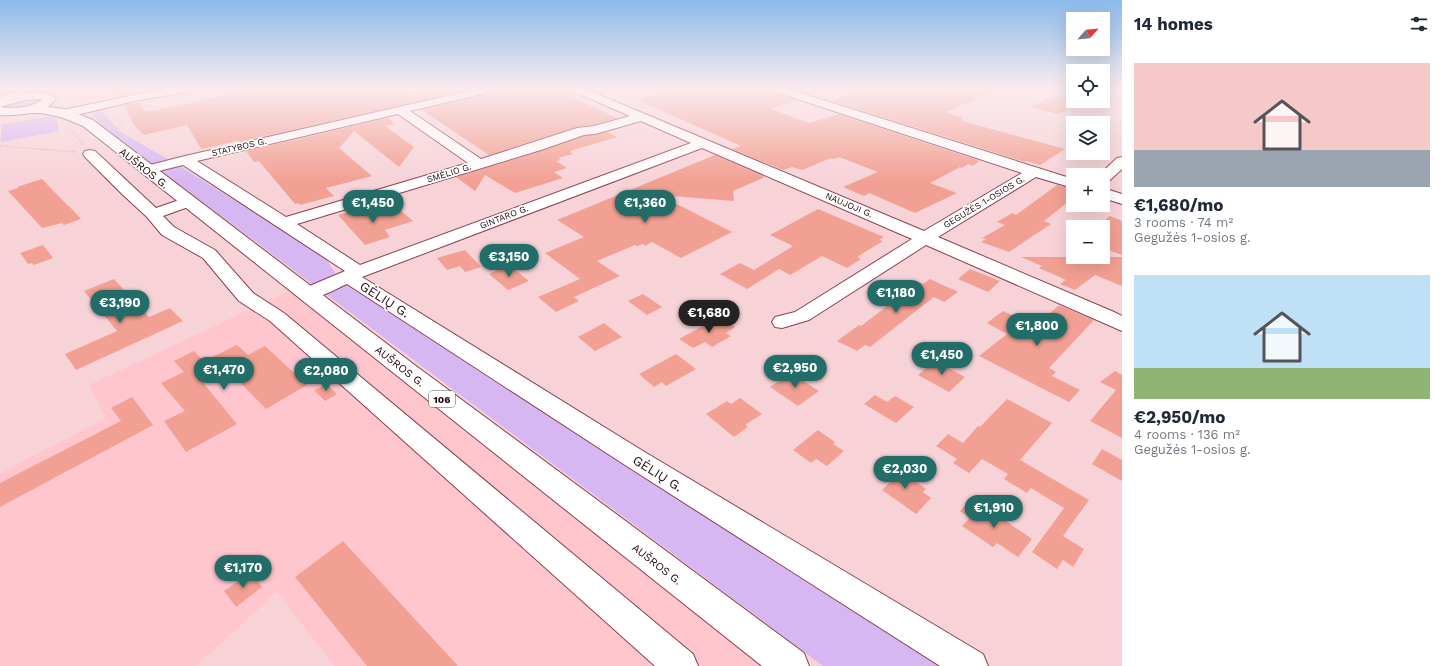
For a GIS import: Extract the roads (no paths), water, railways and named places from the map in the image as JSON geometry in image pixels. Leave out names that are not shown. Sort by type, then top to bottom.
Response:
[{"type":"main road","name":"AUŠROS G.","points":[[82,119],[791,666]]},
{"type":"street","name":"STATYBOS G.","points":[[147,170],[361,119]]},
{"type":"street","points":[[413,119],[479,164]]},
{"type":"street","name":"SMĖLIO G.","points":[[282,223],[536,147],[582,131],[595,130],[634,119]]},
{"type":"street","name":"NAUJOJI G.","points":[[646,119],[1122,324]]},
{"type":"street","name":"GEGUŽĖS 1-OSIOS G.","points":[[870,119],[1034,172]]},
{"type":"street","name":"GINTARO G.","points":[[307,294],[353,274],[702,143]]},
{"type":"street","points":[[90,154],[127,191],[153,214],[168,231],[209,254],[246,297],[277,317],[681,666]]},
{"type":"street","name":"GĖLIŲ G.","points":[[185,160],[282,223],[346,262],[353,274],[634,458],[971,666]]},
{"type":"street","points":[[1110,172],[1122,161]]},
{"type":"street","points":[[1034,172],[1066,182]]},
{"type":"street","name":"GEGUŽĖS 1-OSIOS G.","points":[[782,322],[802,316],[925,238],[1034,172]]},
{"type":"street","points":[[1110,195],[1122,199]]},
{"type":"street","points":[[153,214],[188,202]]}]
